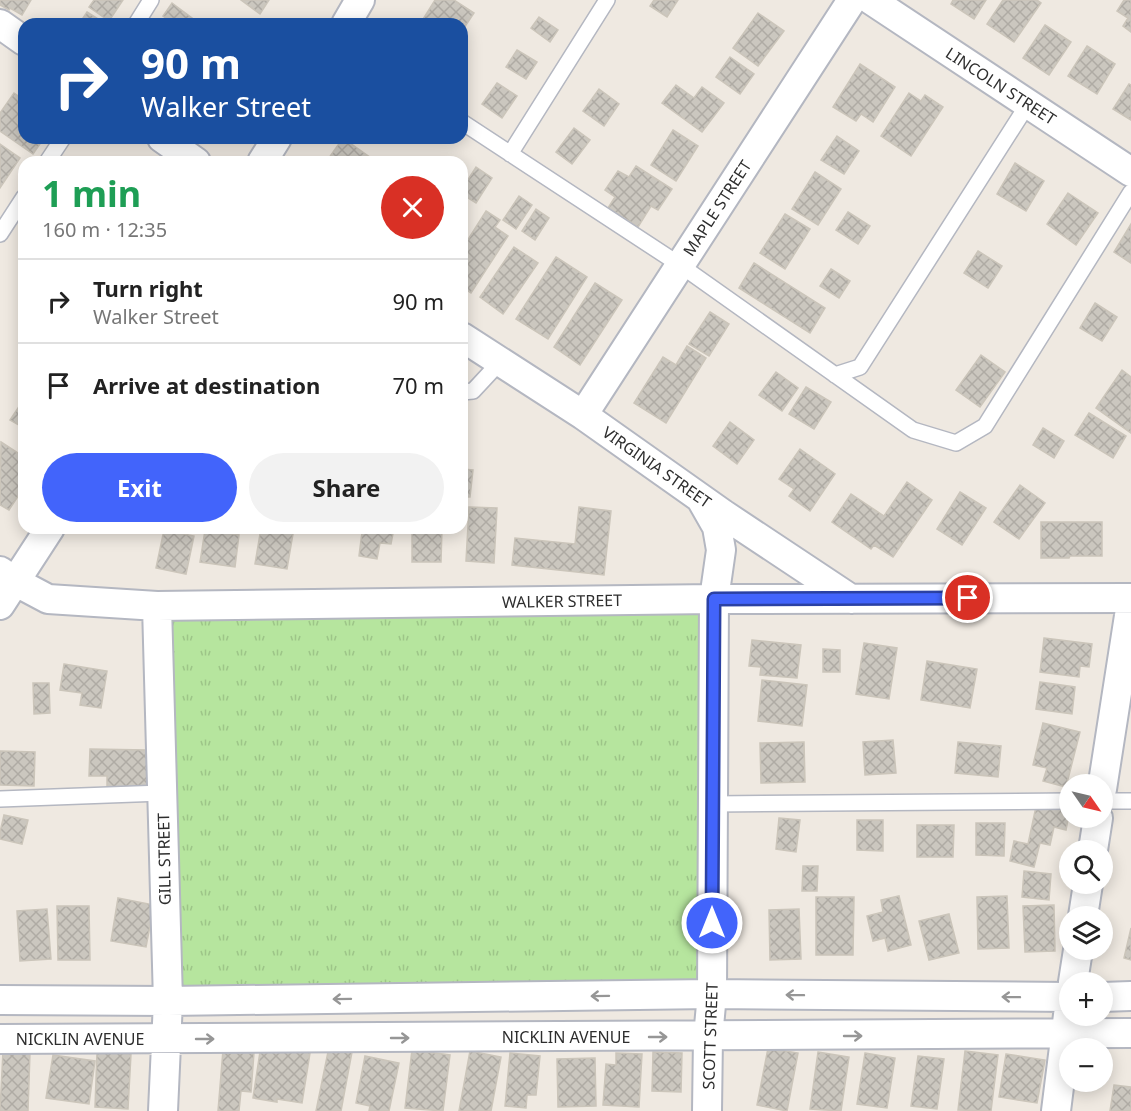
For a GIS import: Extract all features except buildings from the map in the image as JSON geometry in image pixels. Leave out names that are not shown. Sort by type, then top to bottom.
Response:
[{"type":"street","points":[[350,18],[360,0]]},
{"type":"street","name":"MAPLE STREET","points":[[583,415],[852,0]]},
{"type":"street","name":"LINCOLN STREET","points":[[871,0],[1131,172]]},
{"type":"street","points":[[0,24],[18,37]]},
{"type":"street","points":[[170,144],[188,156]]},
{"type":"street","name":"VIRGINIA STREET","points":[[468,341],[583,415],[701,499],[851,598]]},
{"type":"street","name":"SCOTT STREET","points":[[701,499],[717,527],[721,550],[714,599],[712,994],[708,1036],[707,1111]]},
{"type":"street","points":[[0,605],[8,577],[45,534]]},
{"type":"street","name":"WALKER STREET","points":[[8,577],[48,599],[157,606],[714,599],[1131,598]]},
{"type":"street","points":[[1104,774],[1131,603]]},
{"type":"street","name":"GILL STREET","points":[[157,606],[168,1001],[164,1111]]},
{"type":"street","points":[[0,1000],[168,1001],[712,994],[1059,997]]},
{"type":"street","points":[[1113,997],[1131,996]]},
{"type":"street","name":"NICKLIN AVENUE","points":[[0,1039],[708,1036],[1059,1021]]},
{"type":"street","points":[[1056,1111],[1067,1026]]},
{"type":"street","name":"NICKLIN AVENUE","points":[[1094,1026],[1131,1033]]},
{"type":"lane","points":[[140,18],[151,0]]},
{"type":"lane","points":[[510,154],[607,0]]},
{"type":"lane","points":[[835,375],[860,367],[1028,104]]},
{"type":"lane","points":[[468,126],[680,266],[913,430],[956,442],[985,426],[1131,192]]},
{"type":"lane","points":[[0,234],[18,206]]},
{"type":"lane","points":[[468,391],[473,391],[500,362]]},
{"type":"lane","points":[[0,799],[162,793]]},
{"type":"lane","points":[[713,804],[1059,801]]},
{"type":"lane","points":[[1113,801],[1131,801]]},
{"type":"green space","points":[[714,599],[712,994],[168,1001],[157,606]]},
{"type":"route","points":[[712,923],[714,599],[968,598]]}]
